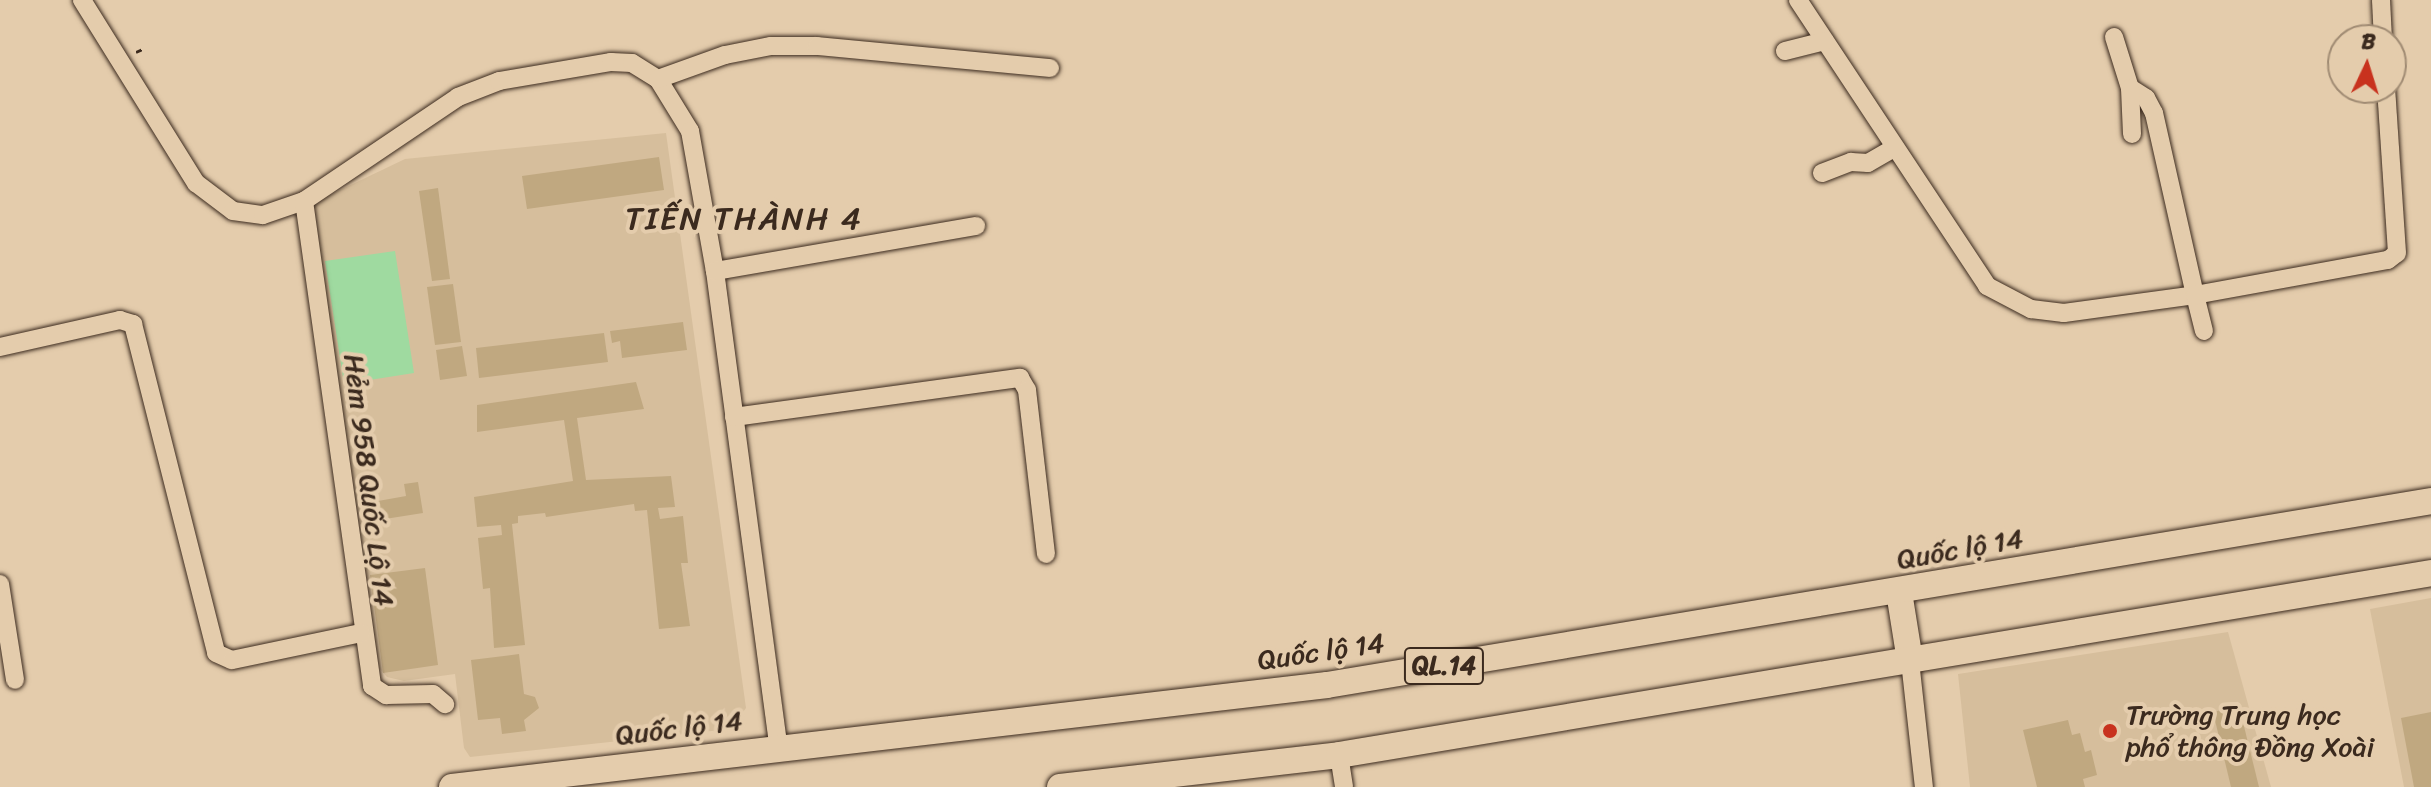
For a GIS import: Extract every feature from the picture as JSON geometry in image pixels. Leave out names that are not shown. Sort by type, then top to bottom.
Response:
[{"type":"highway","name":"Quốc lộ 14","points":[[452,787],[1327,685],[2431,501]]},
{"type":"highway","points":[[1060,787],[1339,755],[2431,573]]},
{"type":"highway","points":[[1899,592],[1910,661]]},
{"type":"street","points":[[82,0],[196,183],[233,211],[263,215],[304,201],[458,97],[499,81],[611,62],[632,63],[658,79],[690,131],[715,271],[779,749]]},
{"type":"street","points":[[1798,0],[1987,286],[2031,309],[2078,313],[2388,260],[2397,253],[2387,104]]},
{"type":"street","points":[[2381,0],[2382,24]]},
{"type":"street","points":[[2114,37],[2130,88],[2132,134]]},
{"type":"street","points":[[1785,51],[1825,41]]},
{"type":"street","points":[[658,79],[725,55],[771,46],[817,46],[1050,68]]},
{"type":"street","points":[[2130,88],[2146,98],[2154,113],[2204,331]]},
{"type":"street","points":[[1822,173],[1851,162],[1868,163],[1894,148]]},
{"type":"street","name":"Hẻm 958 Quốc Lộ 14","points":[[304,201],[361,633],[372,686],[386,695],[433,694],[445,704]]},
{"type":"street","points":[[715,271],[976,226]]},
{"type":"street","points":[[0,347],[120,320],[133,324],[216,653],[232,660],[361,633]]},
{"type":"street","points":[[734,417],[1020,378],[1027,390],[1046,554]]},
{"type":"street","points":[[0,584],[15,680]]},
{"type":"street","points":[[1910,661],[1924,787]]},
{"type":"street","points":[[1339,755],[1344,787]]},
{"type":"shaded area","points":[[666,133],[746,708],[730,729],[470,757],[464,748],[455,674],[404,681],[387,677],[379,668],[313,203],[405,159]]},
{"type":"shaded area","points":[[2431,598],[2431,787],[2404,787],[2370,609]]},
{"type":"shaded area","name":"Trường Trung học phổ thông Đồng Xoài","points":[[2228,632],[2271,787],[1970,787],[1958,674]]},
{"type":"green space","points":[[395,251],[414,373],[344,384],[325,261]]},
{"type":"building","points":[[659,157],[664,190],[527,209],[522,176]]},
{"type":"building","points":[[438,188],[450,279],[432,281],[419,191]]},
{"type":"building","points":[[453,284],[461,342],[435,345],[427,287]]},
{"type":"building","points":[[683,322],[687,350],[622,358],[620,341],[612,343],[610,331]]},
{"type":"building","points":[[604,333],[608,362],[479,378],[476,348]]},
{"type":"building","points":[[462,346],[467,376],[440,380],[436,350]]},
{"type":"building","points":[[636,382],[644,409],[577,418],[586,480],[671,476],[675,507],[658,508],[660,519],[683,516],[688,563],[681,563],[690,626],[659,629],[647,510],[635,511],[634,504],[546,517],[545,513],[518,516],[518,523],[512,524],[525,645],[494,648],[490,588],[483,589],[478,538],[502,535],[501,525],[477,527],[474,497],[573,481],[564,420],[477,432],[477,405]]},
{"type":"building","points":[[418,482],[423,513],[366,522],[361,491],[376,489],[378,501],[406,496],[404,484]]},
{"type":"building","points":[[425,568],[438,665],[383,673],[370,575]]},
{"type":"building","points":[[519,654],[524,694],[535,697],[539,708],[524,720],[526,731],[502,734],[500,718],[478,720],[471,660]]},
{"type":"building","points":[[2239,706],[2259,787],[2231,787],[2213,712]]},
{"type":"building","points":[[2431,712],[2431,787],[2414,787],[2401,718]]},
{"type":"building","points":[[2068,720],[2072,735],[2080,733],[2085,752],[2091,750],[2097,775],[2083,779],[2085,787],[2037,787],[2023,730]]},
{"type":"place","name":"Trường Trung học phổ thông Đồng Xoài","points":[[2110,731]]},
{"type":"district","name":"TIẾN THÀNH 4","points":[[744,219]]}]
